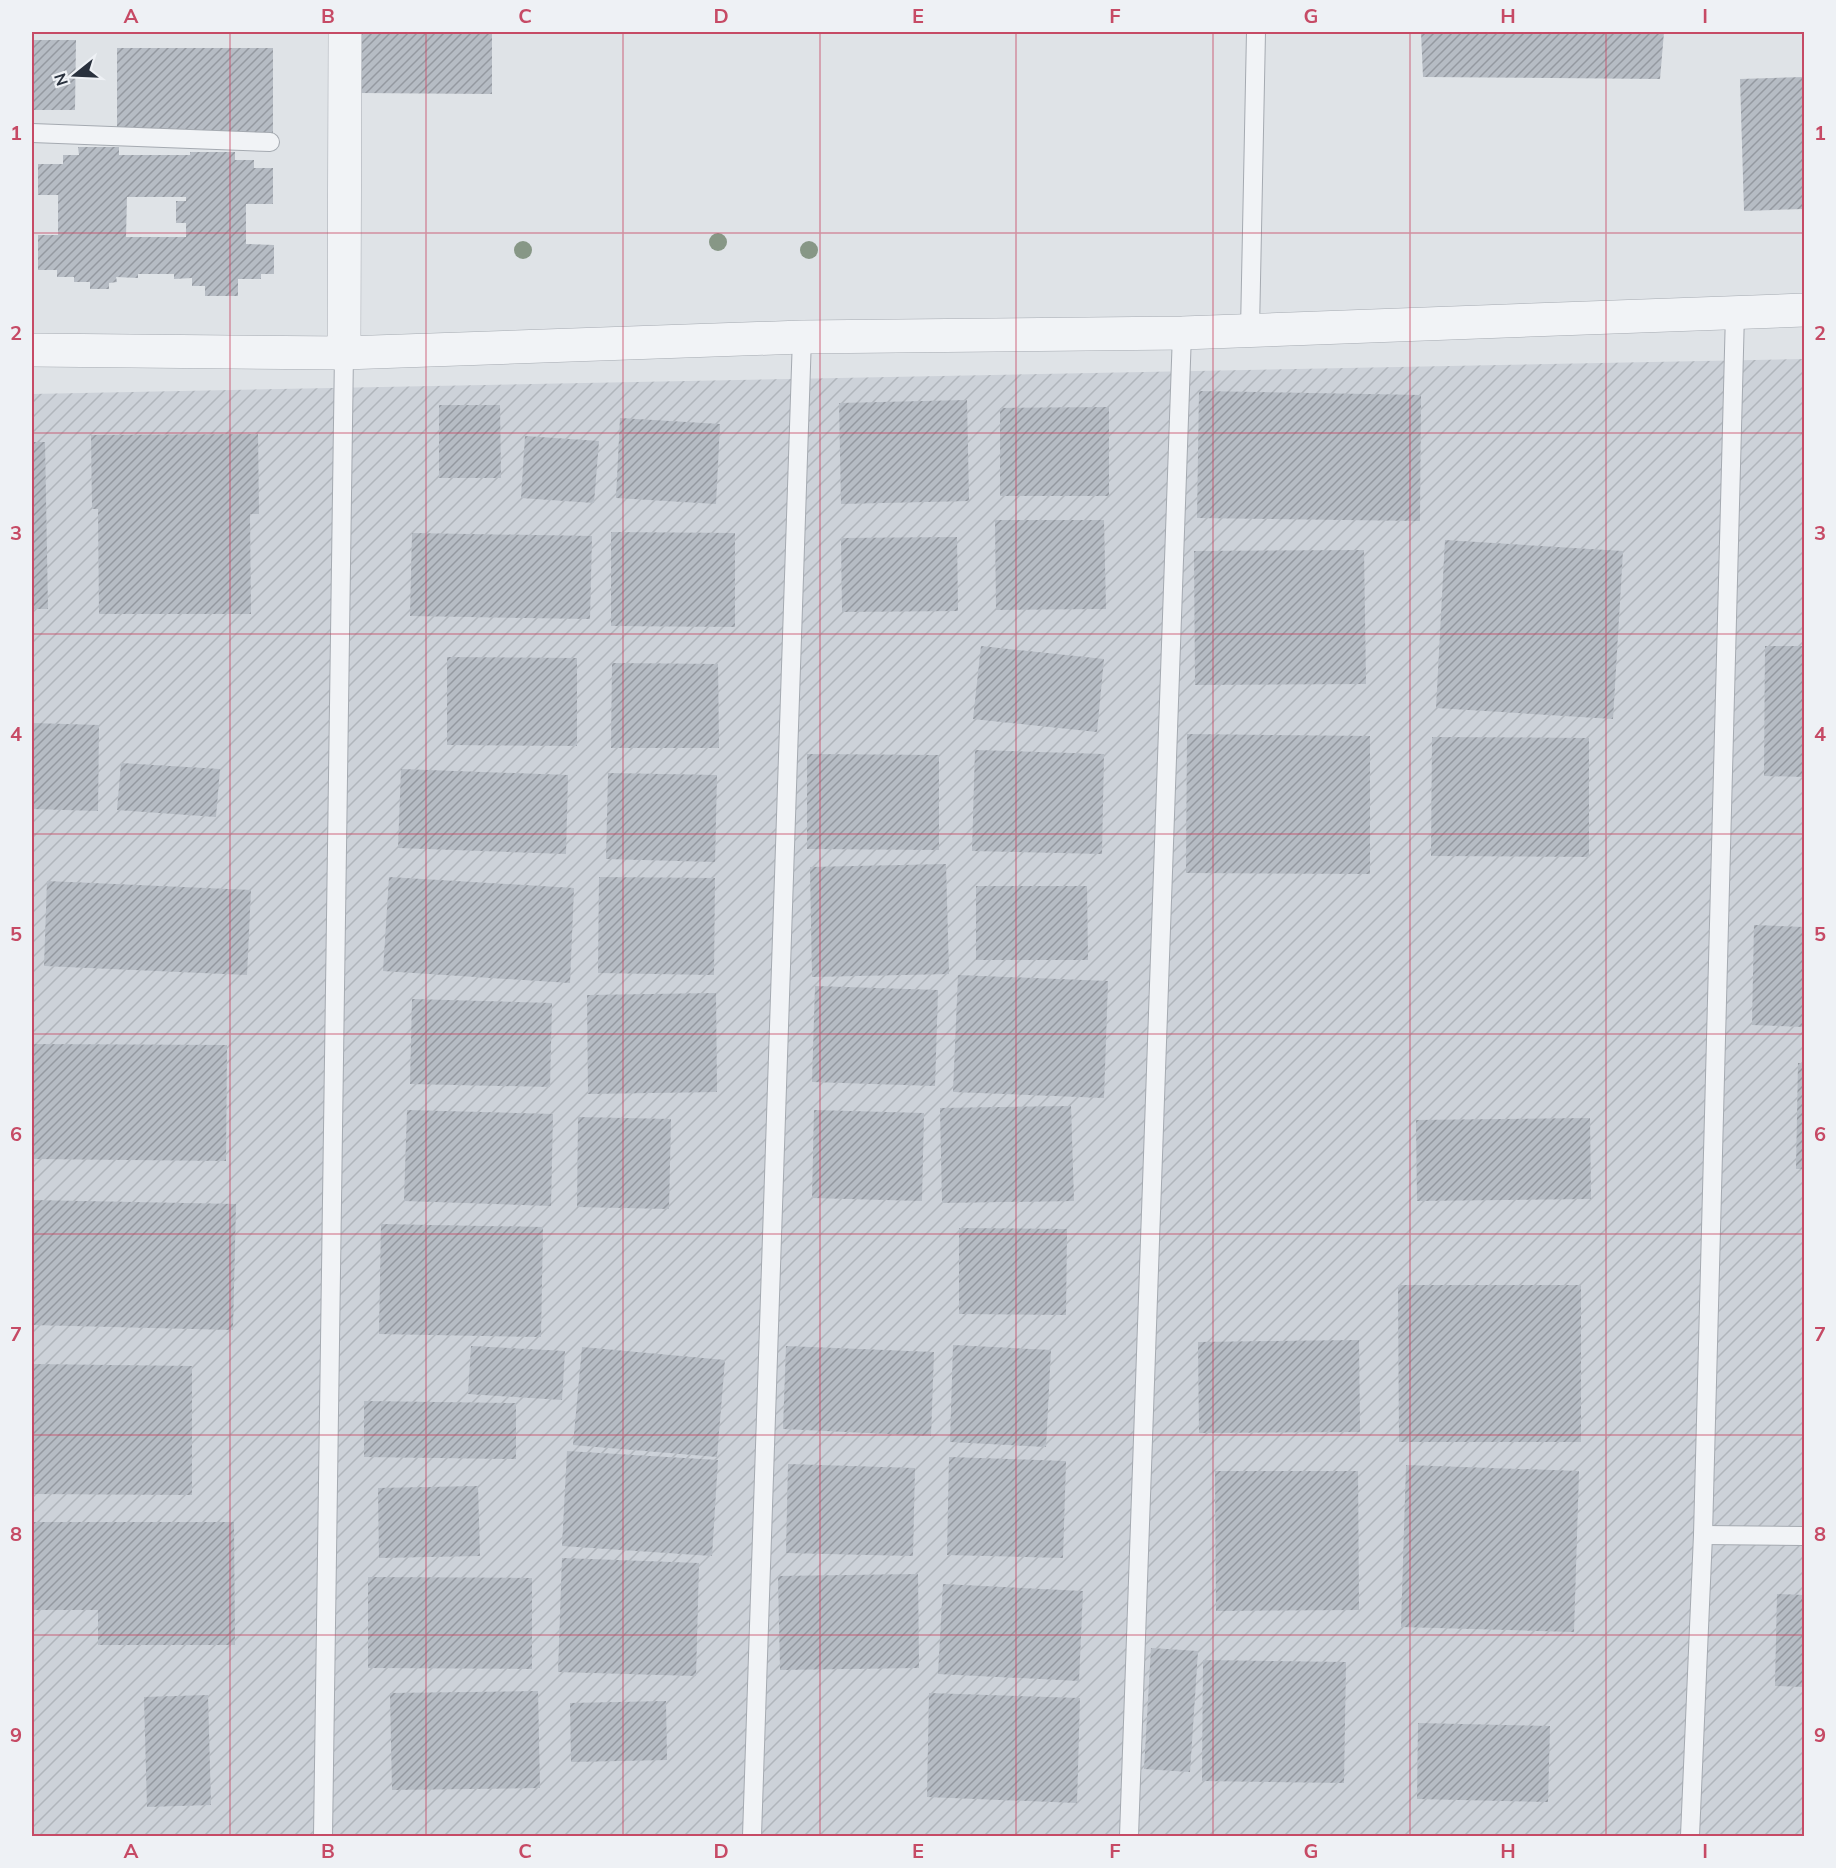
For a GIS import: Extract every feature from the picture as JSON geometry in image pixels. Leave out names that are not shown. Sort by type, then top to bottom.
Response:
[{"type":"street","points":[[344,353],[345,32]]},
{"type":"street","points":[[32,350],[344,353],[802,337],[1182,333],[1804,310]]},
{"type":"lane","points":[[1250,330],[1256,32]]},
{"type":"lane","points":[[32,133],[270,142]]},
{"type":"lane","points":[[1690,1836],[1703,1535],[1735,313]]},
{"type":"lane","points":[[1129,1836],[1182,333]]},
{"type":"lane","points":[[752,1836],[802,337]]},
{"type":"lane","points":[[323,1836],[344,353]]},
{"type":"lane","points":[[1703,1535],[1804,1536]]},
{"type":"shaded area","points":[[1804,359],[1804,1836],[32,1836],[32,394]]},
{"type":"building","points":[[359,32],[492,32],[492,94],[359,93]]},
{"type":"building","points":[[1421,32],[1664,32],[1660,79],[1423,77]]},
{"type":"building","points":[[32,40],[76,40],[75,110],[32,110]]},
{"type":"building","points":[[117,48],[273,48],[273,134],[117,133]]},
{"type":"building","points":[[1804,77],[1804,209],[1744,211],[1740,79]]},
{"type":"building","points":[[78,147],[119,147],[119,155],[190,155],[190,152],[235,152],[235,160],[254,160],[254,168],[273,168],[273,204],[246,204],[246,244],[274,245],[274,274],[261,274],[261,279],[238,279],[238,296],[205,296],[205,286],[192,286],[192,278],[174,279],[174,274],[138,274],[138,278],[116,277],[117,282],[109,283],[109,289],[90,289],[90,282],[74,282],[74,277],[57,277],[57,270],[38,270],[38,235],[58,235],[58,195],[38,195],[38,164],[63,164],[63,155],[79,155]],"holes":[[[127,197],[186,197],[186,201],[176,201],[176,223],[186,223],[186,237],[126,237]]]},
{"type":"building","points":[[1199,391],[1421,395],[1420,521],[1197,518]]},
{"type":"building","points":[[967,400],[969,501],[841,504],[839,403]]},
{"type":"building","points":[[439,405],[500,405],[501,478],[439,478]]},
{"type":"building","points":[[1109,407],[1109,496],[1000,496],[1000,408]]},
{"type":"building","points":[[620,418],[720,424],[716,504],[616,498]]},
{"type":"building","points":[[258,434],[259,514],[250,514],[251,614],[99,614],[98,509],[92,509],[91,435]]},
{"type":"building","points":[[525,436],[599,441],[594,503],[521,498]]},
{"type":"building","points":[[32,442],[45,442],[48,609],[32,609]]},
{"type":"building","points":[[995,520],[1104,520],[1106,609],[996,610]]},
{"type":"building","points":[[611,532],[735,533],[735,627],[611,626]]},
{"type":"building","points":[[412,533],[592,536],[590,619],[410,616]]},
{"type":"building","points":[[957,537],[958,611],[842,612],[841,538]]},
{"type":"building","points":[[1445,540],[1623,551],[1613,719],[1436,708]]},
{"type":"building","points":[[1364,550],[1366,684],[1195,685],[1194,551]]},
{"type":"building","points":[[981,646],[1104,659],[1097,732],[973,719]]},
{"type":"building","points":[[1765,646],[1804,646],[1804,777],[1764,776]]},
{"type":"building","points":[[447,657],[577,658],[577,746],[447,745]]},
{"type":"building","points":[[612,663],[718,664],[719,748],[611,748]]},
{"type":"building","points":[[32,723],[99,725],[98,811],[32,809]]},
{"type":"building","points":[[1187,734],[1370,736],[1370,874],[1186,873]]},
{"type":"building","points":[[1432,737],[1589,738],[1589,857],[1431,856]]},
{"type":"building","points":[[975,750],[1104,754],[1102,854],[972,851]]},
{"type":"building","points":[[807,754],[939,755],[939,850],[807,849]]},
{"type":"building","points":[[121,763],[220,769],[216,817],[117,810]]},
{"type":"building","points":[[401,769],[568,775],[566,854],[398,848]]},
{"type":"building","points":[[608,773],[717,775],[715,862],[606,859]]},
{"type":"building","points":[[946,864],[949,974],[812,977],[810,867]]},
{"type":"building","points":[[389,877],[574,888],[570,983],[383,971]]},
{"type":"building","points":[[599,877],[715,878],[714,975],[598,973]]},
{"type":"building","points":[[47,881],[251,890],[247,975],[44,966]]},
{"type":"building","points":[[976,886],[1087,886],[1088,960],[976,960]]},
{"type":"building","points":[[1754,925],[1804,927],[1804,1027],[1752,1025]]},
{"type":"building","points":[[958,975],[1108,981],[1104,1098],[953,1092]]},
{"type":"building","points":[[815,986],[938,990],[935,1086],[812,1082]]},
{"type":"building","points":[[716,993],[717,1092],[588,1094],[587,995]]},
{"type":"building","points":[[412,999],[552,1003],[550,1087],[410,1084]]},
{"type":"building","points":[[32,1044],[227,1045],[226,1161],[32,1159]]},
{"type":"building","points":[[1798,1063],[1804,1063],[1804,1169],[1796,1169]]},
{"type":"building","points":[[1071,1106],[1074,1201],[942,1203],[940,1108]]},
{"type":"building","points":[[407,1110],[553,1114],[551,1206],[404,1201]]},
{"type":"building","points":[[814,1110],[924,1113],[922,1201],[812,1198]]},
{"type":"building","points":[[578,1117],[671,1119],[669,1209],[577,1207]]},
{"type":"building","points":[[1590,1118],[1591,1199],[1417,1201],[1416,1120]]},
{"type":"building","points":[[32,1200],[236,1204],[233,1330],[32,1325]]},
{"type":"building","points":[[381,1224],[543,1227],[541,1337],[379,1334]]},
{"type":"building","points":[[959,1228],[1067,1229],[1066,1315],[959,1314]]},
{"type":"building","points":[[1398,1285],[1581,1285],[1581,1442],[1399,1442]]},
{"type":"building","points":[[1359,1340],[1360,1432],[1199,1433],[1198,1342]]},
{"type":"building","points":[[953,1345],[1051,1350],[1046,1447],[950,1442]]},
{"type":"building","points":[[471,1346],[565,1351],[562,1400],[468,1394]]},
{"type":"building","points":[[786,1346],[934,1352],[931,1436],[783,1429]]},
{"type":"building","points":[[582,1347],[725,1360],[717,1457],[573,1445]]},
{"type":"building","points":[[32,1364],[192,1366],[192,1495],[32,1494]]},
{"type":"building","points":[[364,1401],[516,1403],[516,1459],[364,1457]]},
{"type":"building","points":[[567,1451],[718,1460],[712,1556],[562,1546]]},
{"type":"building","points":[[949,1457],[1066,1461],[1063,1558],[947,1555]]},
{"type":"building","points":[[788,1464],[915,1468],[913,1556],[786,1553]]},
{"type":"building","points":[[1406,1465],[1579,1471],[1574,1632],[1401,1627]]},
{"type":"building","points":[[1215,1471],[1358,1471],[1359,1610],[1216,1611]]},
{"type":"building","points":[[478,1486],[480,1556],[379,1558],[378,1488]]},
{"type":"building","points":[[32,1522],[234,1522],[235,1645],[98,1645],[98,1610],[32,1610]]},
{"type":"building","points":[[562,1558],[699,1563],[696,1676],[558,1672]]},
{"type":"building","points":[[918,1574],[919,1668],[780,1670],[778,1576]]},
{"type":"building","points":[[368,1577],[532,1578],[532,1669],[368,1668]]},
{"type":"building","points":[[943,1584],[1083,1591],[1079,1681],[938,1674]]},
{"type":"building","points":[[1777,1594],[1804,1595],[1804,1687],[1775,1686]]},
{"type":"building","points":[[1151,1648],[1198,1651],[1190,1772],[1144,1769]]},
{"type":"building","points":[[1203,1660],[1346,1662],[1344,1783],[1202,1781]]},
{"type":"building","points":[[538,1691],[540,1788],[392,1790],[390,1693]]},
{"type":"building","points":[[929,1693],[1080,1698],[1077,1803],[927,1797]]},
{"type":"building","points":[[208,1695],[211,1805],[147,1807],[144,1697]]},
{"type":"building","points":[[666,1701],[667,1760],[571,1762],[570,1703]]},
{"type":"building","points":[[1418,1723],[1550,1726],[1548,1802],[1417,1799]]}]
